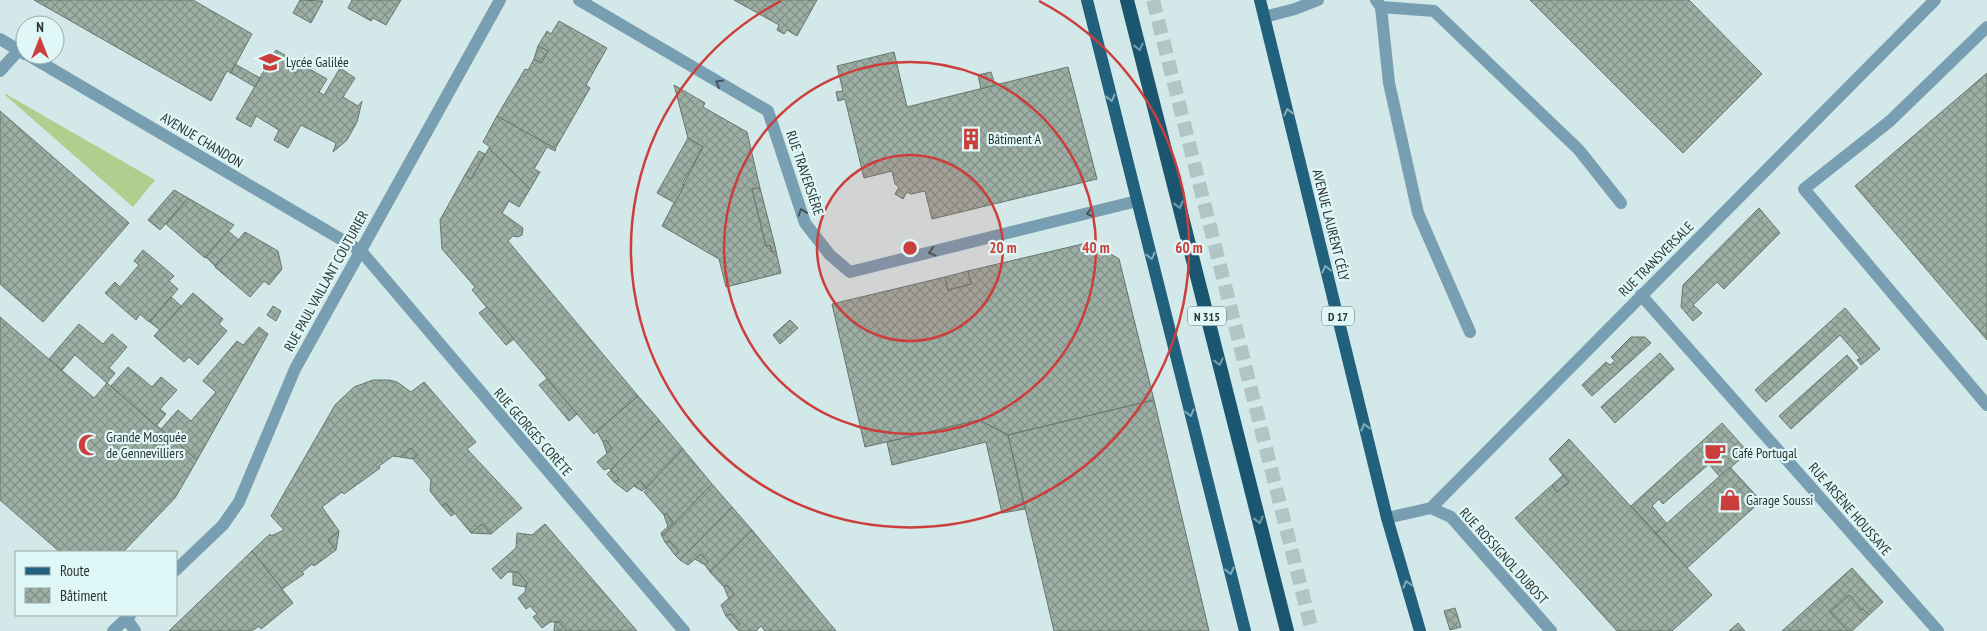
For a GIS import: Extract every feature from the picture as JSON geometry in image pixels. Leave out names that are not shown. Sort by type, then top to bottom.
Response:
[{"type":"highway","name":"N 315","points":[[1128,0],[1287,631]]},
{"type":"main road","points":[[1087,0],[1245,631]]},
{"type":"main road","name":"AVENUE LAURENT CÉLY","points":[[1260,0],[1387,518],[1420,631]]},
{"type":"street","name":"RUE PAUL VAILLANT COUTURIER","points":[[178,568],[223,525],[239,502],[295,369],[500,0]]},
{"type":"street","name":"RUE TRAVERSIÈRE","points":[[579,0],[768,111],[805,223],[830,255],[850,272],[1137,201]]},
{"type":"street","points":[[1264,17],[1296,9],[1318,0]]},
{"type":"street","name":"RUE TRANSVERSALE","points":[[1431,508],[1935,0]]},
{"type":"street","points":[[1470,332],[1418,213],[1389,83],[1379,4],[1432,5],[1579,150],[1621,202]]},
{"type":"street","points":[[1987,27],[1890,121],[1804,189],[1987,405]]},
{"type":"street","name":"AVENUE CHANDON","points":[[0,39],[15,48]]},
{"type":"street","points":[[0,71],[15,60]]},
{"type":"street","name":"AVENUE CHANDON","points":[[44,65],[360,251]]},
{"type":"street","name":"RUE GEORGES CORÈTE","points":[[360,251],[684,631]]},
{"type":"street","name":"RUE ARSÈNE HOUSSAYE","points":[[1641,295],[1938,631]]},
{"type":"street","points":[[1387,518],[1431,508]]},
{"type":"street","name":"RUE ROSSIGNOL DUBOST","points":[[1431,508],[1451,517],[1551,631]]},
{"type":"street","points":[[113,631],[128,617],[135,631]]},
{"type":"green space","points":[[6,94],[155,180],[133,207]]},
{"type":"building","points":[[34,0],[193,0],[252,34],[231,73],[227,71],[211,101],[65,18],[65,15],[60,15]]},
{"type":"building","points":[[300,0],[323,1],[311,23],[293,13]]},
{"type":"building","points":[[352,0],[401,0],[386,25],[373,18],[371,21],[348,8]]},
{"type":"building","points":[[734,0],[817,0],[797,36],[787,30],[784,34],[777,30],[779,25]]},
{"type":"building","points":[[1530,0],[1689,0],[1762,74],[1683,153]]},
{"type":"building","points":[[559,21],[607,48],[586,85],[590,88],[555,149],[497,116],[525,69],[528,70],[534,59],[541,63],[548,51],[538,46],[547,31],[551,34]]},
{"type":"building","points":[[538,46],[548,51],[541,63],[534,59]]},
{"type":"building","points":[[276,50],[297,62],[292,70],[296,73],[301,64],[327,79],[319,92],[324,95],[340,68],[355,78],[343,97],[358,106],[362,101],[357,122],[347,140],[333,152],[336,143],[301,125],[288,148],[274,140],[279,130],[256,116],[251,127],[236,119]]},
{"type":"building","name":"Bâtiment A","points":[[894,52],[907,107],[1068,67],[1097,179],[932,219],[925,191],[911,194],[907,192],[903,199],[895,194],[899,187],[895,184],[892,171],[864,178],[845,99],[838,101],[836,92],[843,91],[837,66]]},
{"type":"building","points":[[235,64],[260,78],[255,87],[231,73]]},
{"type":"building","points":[[991,72],[995,85],[981,89],[978,75]]},
{"type":"building","points":[[1987,73],[1987,340],[1855,186]]},
{"type":"building","points":[[674,85],[705,103],[703,107],[747,132],[760,188],[752,189],[766,246],[770,245],[772,252],[776,251],[781,273],[726,287],[719,259],[662,226],[703,147],[688,138]]},
{"type":"building","points":[[0,111],[129,223],[43,322],[0,284]]},
{"type":"building","points":[[497,116],[556,149],[555,151],[547,147],[534,169],[540,172],[530,189],[483,142]]},
{"type":"building","points":[[688,138],[703,147],[682,184],[684,186],[675,203],[657,193]]},
{"type":"building","points":[[489,148],[530,189],[519,207],[509,201],[502,213],[523,228],[522,235],[518,237],[513,236],[508,241],[638,396],[594,434],[472,290],[475,287],[442,249],[440,220],[465,175],[471,179]]},
{"type":"building","points":[[479,151],[485,154],[471,179],[465,175]]},
{"type":"building","points":[[760,188],[776,251],[772,252],[770,245],[766,246],[752,189]]},
{"type":"building","points":[[174,190],[188,198],[160,230],[148,220]]},
{"type":"building","points":[[188,198],[234,225],[205,258],[166,224]]},
{"type":"building","points":[[1759,208],[1780,233],[1724,289],[1717,282],[1693,305],[1702,313],[1693,321],[1681,307],[1683,285]]},
{"type":"building","points":[[228,231],[239,240],[215,266],[206,257]]},
{"type":"building","points":[[245,232],[278,251],[282,269],[269,285],[264,281],[250,297],[215,267]]},
{"type":"building","points":[[1091,242],[1119,259],[1154,400],[1008,435],[979,420],[865,447],[832,304],[945,277],[948,290],[971,284],[968,271]]},
{"type":"building","points":[[143,250],[174,276],[169,281],[178,289],[149,322],[140,314],[136,320],[105,293],[115,282],[120,287],[139,265],[134,261]]},
{"type":"building","points":[[968,271],[971,284],[948,290],[945,277]]},
{"type":"building","points":[[193,293],[223,319],[219,324],[227,331],[198,365],[189,357],[184,362],[154,336]]},
{"type":"building","points":[[171,297],[181,306],[160,330],[150,322]]},
{"type":"building","points":[[273,306],[281,311],[276,321],[267,315]]},
{"type":"building","points":[[487,307],[514,339],[506,345],[479,313]]},
{"type":"building","points":[[1845,308],[1880,349],[1861,365],[1857,360],[1860,358],[1840,335],[1766,402],[1755,390]]},
{"type":"building","name":"Grande Mosquée de Gennevilliers","points":[[0,317],[94,398],[107,383],[197,460],[175,498],[124,551],[59,551],[0,500]]},
{"type":"building","points":[[790,320],[798,328],[780,344],[773,335]]},
{"type":"building","points":[[79,324],[103,344],[112,334],[127,347],[109,368],[115,373],[107,383],[75,355],[62,370],[49,359]]},
{"type":"building","points":[[259,327],[268,334],[197,460],[161,429],[178,410],[191,421],[216,392],[203,381],[237,341],[243,345]]},
{"type":"building","points":[[1631,337],[1645,337],[1651,343],[1592,396],[1582,385],[1606,362],[1610,365],[1615,361],[1611,357]]},
{"type":"building","points":[[1660,353],[1674,369],[1615,423],[1601,407]]},
{"type":"building","points":[[1847,355],[1858,368],[1791,429],[1779,416]]},
{"type":"building","points":[[128,367],[152,387],[161,377],[177,390],[160,409],[166,414],[156,426],[111,386]]},
{"type":"building","points":[[547,379],[577,414],[569,421],[539,385]]},
{"type":"building","points":[[373,380],[397,382],[411,392],[424,382],[476,442],[467,449],[522,508],[491,534],[482,524],[471,533],[446,503],[442,506],[430,491],[431,480],[413,459],[418,455],[411,448],[400,457],[393,456],[379,466],[380,468],[344,494],[342,492],[322,507],[339,531],[328,540],[336,550],[314,566],[312,564],[302,572],[304,574],[282,589],[252,551],[270,534],[271,536],[284,530],[271,516],[335,405],[354,387]]},
{"type":"building","points":[[638,396],[659,420],[611,470],[609,468],[604,470],[597,462],[612,449],[606,440],[603,442],[597,431]]},
{"type":"building","points":[[1154,400],[1209,631],[1054,631],[1008,435]]},
{"type":"building","points":[[659,420],[683,449],[646,488],[640,481],[627,492],[614,482],[619,479],[611,470]]},
{"type":"building","points":[[979,420],[1008,435],[1025,509],[1002,513],[986,442],[892,465],[887,442]]},
{"type":"building","points":[[1722,423],[1748,452],[1720,477],[1709,464],[1663,504],[1659,499],[1652,506],[1667,524],[1656,533],[1631,506]]},
{"type":"building","points":[[1569,439],[1712,595],[1672,631],[1617,631],[1515,518],[1552,485],[1557,492],[1569,482],[1549,459]]},
{"type":"building","points":[[606,440],[612,449],[607,453],[603,442]]},
{"type":"building","points":[[411,448],[418,455],[413,459],[400,457]]},
{"type":"building","points":[[683,449],[712,484],[662,536],[661,533],[673,522],[666,513],[664,515],[644,492]]},
{"type":"building","points":[[1730,467],[1761,501],[1687,568],[1656,533]]},
{"type":"building","points":[[611,470],[619,479],[614,482],[607,474]]},
{"type":"building","points":[[1563,475],[1569,482],[1557,492],[1552,485]]},
{"type":"building","points":[[640,481],[646,488],[642,491],[634,486]]},
{"type":"building","points":[[712,484],[732,507],[680,560],[675,555],[679,552],[669,541],[665,542],[662,536]]},
{"type":"building","points":[[446,503],[454,514],[451,516],[442,506]]},
{"type":"building","points":[[732,507],[752,530],[710,572],[705,565],[708,562],[701,554],[688,565],[680,560]]},
{"type":"building","points":[[666,513],[673,522],[668,527],[664,515]]},
{"type":"building","points":[[482,524],[491,534],[471,533]]},
{"type":"building","points":[[545,524],[637,631],[567,631],[559,622],[550,622],[542,628],[533,617],[537,614],[530,606],[526,609],[518,598],[525,592],[527,583],[518,572],[508,572],[501,579],[492,569],[516,548],[517,533],[532,535]]},
{"type":"building","points":[[752,530],[836,631],[765,631],[761,626],[756,631],[739,631],[736,628],[740,624],[731,614],[726,616],[721,605],[734,594],[727,585],[724,587],[710,572]]},
{"type":"building","points":[[339,531],[336,550],[328,540]]},
{"type":"building","points":[[669,541],[679,552],[675,555],[665,542]]},
{"type":"building","points":[[252,551],[293,603],[261,629],[259,626],[252,631],[169,631]]},
{"type":"building","points":[[701,554],[708,562],[705,565],[695,559]]},
{"type":"building","points":[[1852,568],[1883,602],[1869,615],[1849,595],[1830,612],[1848,631],[1782,631]]},
{"type":"building","points":[[513,572],[518,572],[527,583],[526,587],[513,585]]},
{"type":"building","points":[[727,585],[734,594],[729,599],[724,587]]},
{"type":"building","points":[[1849,595],[1869,615],[1852,631],[1848,631],[1830,612]]},
{"type":"building","points":[[1455,608],[1461,627],[1450,630],[1444,611]]},
{"type":"building","points":[[731,614],[740,624],[736,628],[726,616]]},
{"type":"building","points":[[555,622],[559,622],[567,631],[554,631]]},
{"type":"building","points":[[1738,623],[1745,631],[1729,631]]},
{"type":"tunnel","points":[[1153,0],[1312,631]]},
{"type":"place","name":"Lycée Galilée","points":[[270,62]]},
{"type":"place","name":"Bâtiment A","points":[[971,139]]},
{"type":"place","name":"Grande Mosquée de Gennevilliers","points":[[89,445]]},
{"type":"place","name":"Café Portugal","points":[[1715,453]]},
{"type":"place","name":"Garage Soussi","points":[[1730,500]]}]
